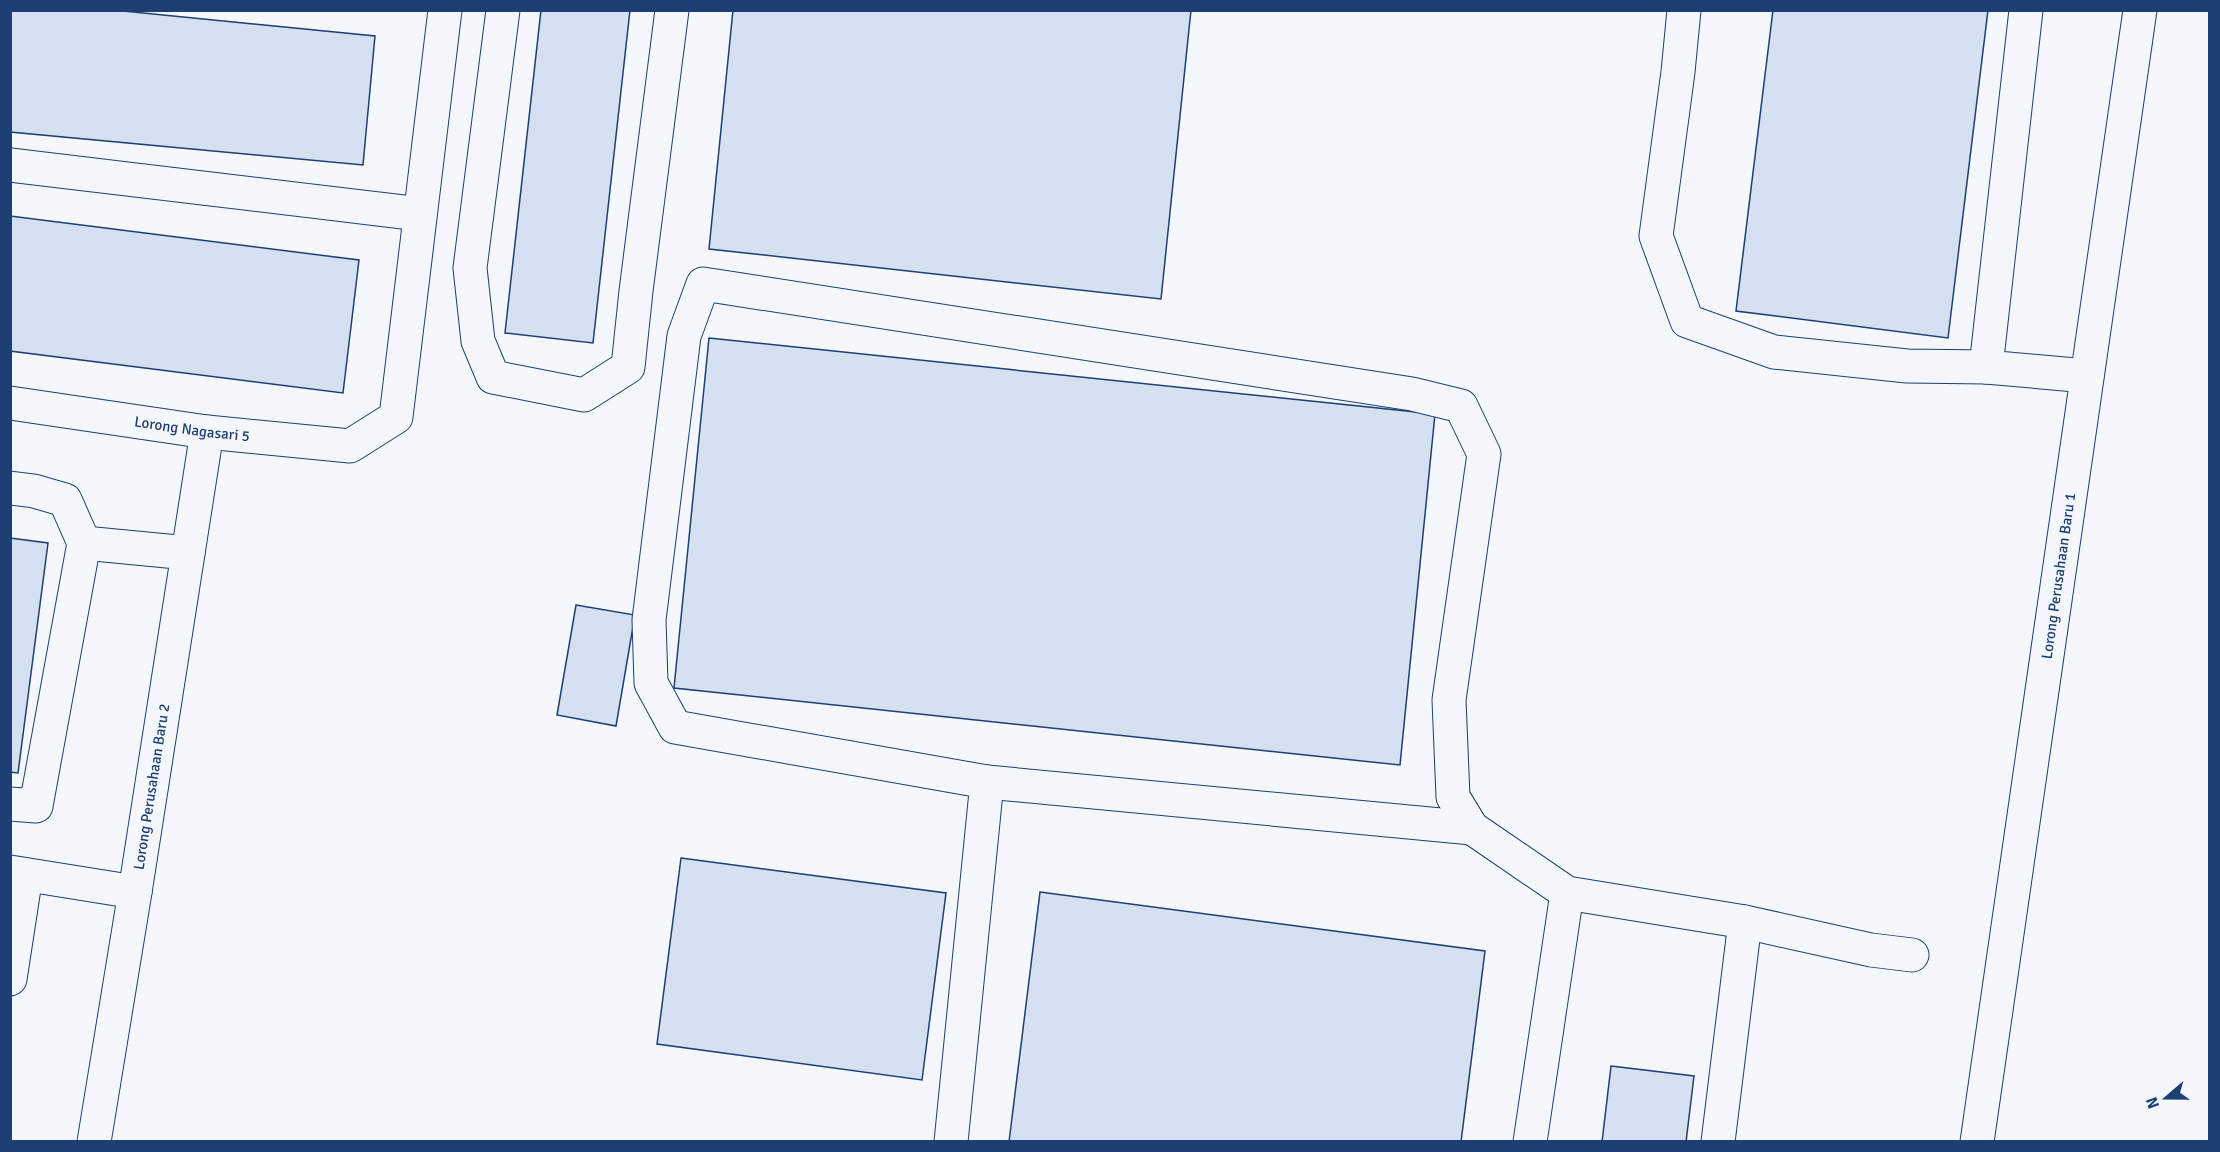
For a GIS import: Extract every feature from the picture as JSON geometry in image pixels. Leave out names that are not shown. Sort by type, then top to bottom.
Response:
[{"type":"street","points":[[10,165],[420,214],[445,10]]},
{"type":"street","points":[[503,10],[470,268],[478,341],[493,377],[584,395],[628,367],[672,10]]},
{"type":"street","points":[[1684,10],[1656,236],[1687,321],[1774,352],[1907,366],[1986,367],[2087,376]]},
{"type":"street","points":[[1986,367],[2026,10]]},
{"type":"street","name":"Lorong Perusahaan Baru 1","points":[[1977,1142],[2140,10]]},
{"type":"street","name":"Lorong Nagasari 5","points":[[10,403],[207,432],[350,446],[396,417],[420,214]]},
{"type":"street","points":[[1472,828],[987,782],[675,727],[651,683],[649,620],[684,336],[703,284],[1412,394],[1461,406],[1484,454],[1449,700],[1453,797],[1472,828],[1567,893],[1745,922],[1871,950],[1912,955]]},
{"type":"street","name":"Lorong Perusahaan Baru 2","points":[[94,1142],[207,432]]},
{"type":"street","points":[[10,488],[65,500],[84,543],[36,806],[10,804]]},
{"type":"street","points":[[84,543],[188,553]]},
{"type":"street","points":[[951,1142],[987,782]]},
{"type":"street","points":[[10,979],[18,874],[135,892]]},
{"type":"street","points":[[1530,1142],[1567,893]]},
{"type":"street","points":[[1718,1142],[1745,922]]},
{"type":"building","points":[[10,10],[113,10],[375,36],[363,165],[10,132]]},
{"type":"building","points":[[541,10],[630,10],[593,343],[505,333]]},
{"type":"building","points":[[733,10],[1191,10],[1161,299],[709,249]]},
{"type":"building","points":[[1773,10],[1988,10],[1948,338],[1736,311]]},
{"type":"building","points":[[10,216],[359,260],[343,393],[10,351]]},
{"type":"building","points":[[709,338],[1435,414],[1400,765],[674,688]]},
{"type":"building","points":[[10,538],[48,543],[18,773],[10,772]]},
{"type":"building","points":[[576,605],[635,615],[616,726],[557,715]]},
{"type":"building","points":[[681,858],[946,893],[922,1080],[657,1044]]},
{"type":"building","points":[[1040,892],[1485,951],[1461,1142],[1009,1142]]},
{"type":"building","points":[[1611,1066],[1694,1076],[1686,1142],[1602,1142]]}]
